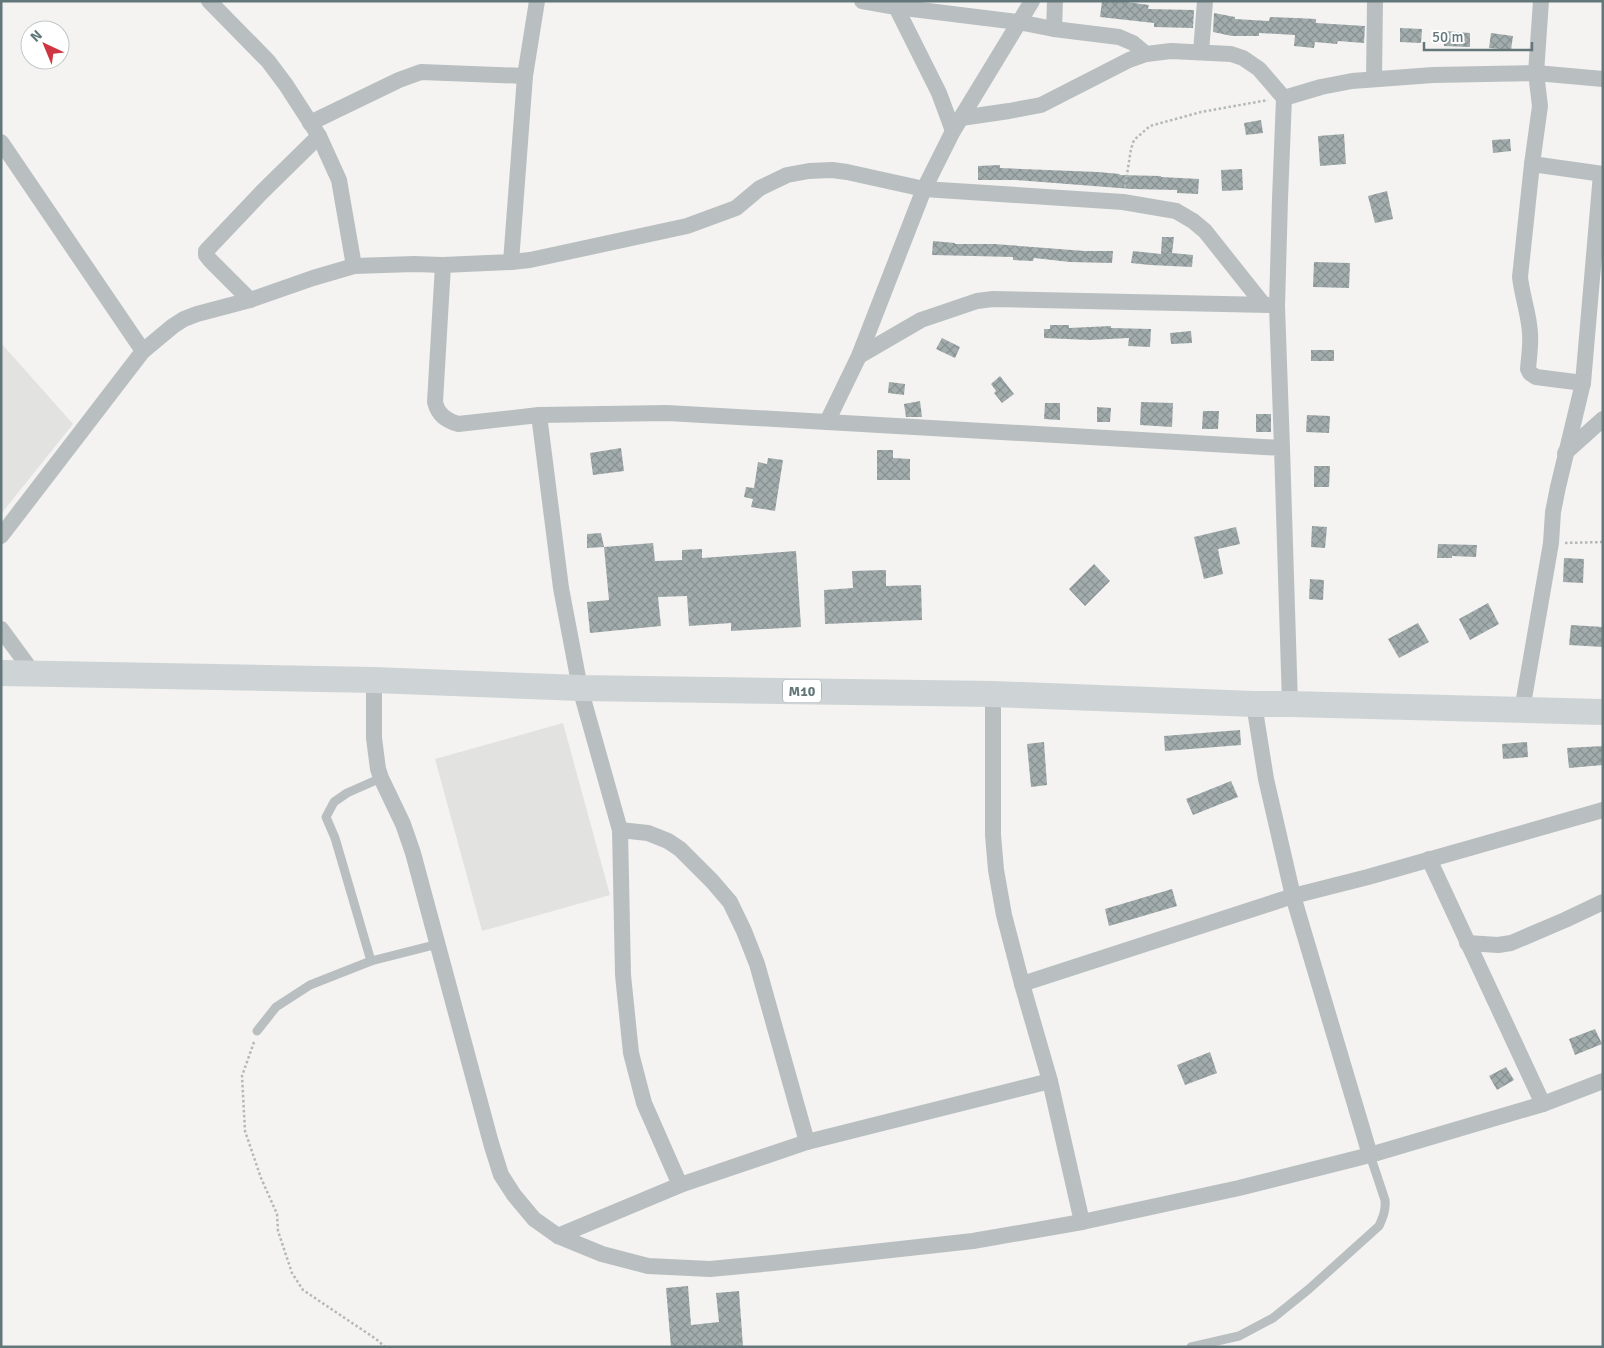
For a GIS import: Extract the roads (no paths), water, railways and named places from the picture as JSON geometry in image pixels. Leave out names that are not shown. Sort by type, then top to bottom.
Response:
[{"type":"main road","name":"M10","points":[[1,673],[374,680],[580,688],[993,694],[1254,704],[1603,712]]},
{"type":"street","points":[[209,1],[268,61],[315,130],[339,180],[354,266]]},
{"type":"street","points":[[511,262],[525,76],[537,1]]},
{"type":"street","points":[[862,1],[1119,38],[1133,43],[1146,54]]},
{"type":"street","points":[[828,422],[859,356],[924,189],[957,125],[1032,1]]},
{"type":"street","points":[[1054,29],[1055,1]]},
{"type":"street","points":[[1202,52],[1206,1]]},
{"type":"street","points":[[1374,79],[1375,1]]},
{"type":"street","points":[[1541,1],[1536,73],[1540,106],[1520,277],[1522,296],[1529,321],[1528,369],[1536,377],[1583,383]]},
{"type":"street","points":[[896,7],[957,125]]},
{"type":"street","points":[[957,125],[1009,111],[1041,105],[1101,74],[1146,54],[1171,51],[1231,54],[1244,58],[1259,69],[1284,98],[1280,199],[1270,305],[1282,448],[1290,704]]},
{"type":"street","points":[[250,300],[210,260],[206,255],[206,251],[262,192],[315,130],[399,80],[421,72],[525,76]]},
{"type":"street","points":[[1284,98],[1320,87],[1374,79],[1433,74],[1536,73],[1603,79]]},
{"type":"street","points":[[1,142],[142,352]]},
{"type":"street","points":[[1522,710],[1551,544],[1553,512],[1565,453],[1583,383],[1602,174],[1532,164]]},
{"type":"street","points":[[1,536],[142,352],[184,319],[250,300],[354,266],[443,265],[530,260],[687,226],[736,208],[770,182],[787,175],[802,172],[832,170],[924,189],[1123,202],[1176,211],[1193,220],[1270,305]]},
{"type":"street","points":[[443,265],[435,402],[436,410],[449,421],[458,424],[539,414],[668,413],[1282,448]]},
{"type":"street","points":[[859,356],[921,320],[977,302],[993,300],[1270,305]]},
{"type":"street","points":[[539,414],[561,588],[580,688],[620,830],[623,975],[631,1054],[644,1103],[680,1185]]},
{"type":"street","points":[[1565,453],[1603,419]]},
{"type":"street","points":[[1,629],[34,674]]},
{"type":"street","points":[[374,680],[374,738],[380,778],[403,824],[413,853],[501,1175],[514,1195],[534,1219],[558,1236],[602,1254],[648,1266],[710,1269],[973,1240],[1082,1222],[1239,1188],[1370,1155],[1543,1104],[1603,1081]]},
{"type":"street","points":[[993,694],[993,835],[996,870],[1004,915],[1050,1081],[1082,1222]]},
{"type":"street","points":[[1254,704],[1266,779],[1293,896],[1370,1155]]},
{"type":"street","points":[[1022,984],[1293,896],[1368,877],[1603,810]]},
{"type":"street","points":[[620,830],[648,833],[680,848],[730,902],[744,930],[757,964],[807,1142]]},
{"type":"street","points":[[1429,859],[1543,1104]]},
{"type":"street","points":[[1467,943],[1498,945],[1511,943],[1603,902]]},
{"type":"street","points":[[558,1236],[680,1185],[807,1142],[1050,1081]]},
{"type":"lane","points":[[371,961],[335,838],[326,817],[334,802],[347,793],[380,778]]},
{"type":"lane","points":[[257,1031],[276,1007],[310,985],[371,961],[438,944]]},
{"type":"lane","points":[[1191,1347],[1239,1336],[1273,1318],[1309,1289],[1378,1226],[1384,1212],[1385,1200],[1370,1155]]}]
